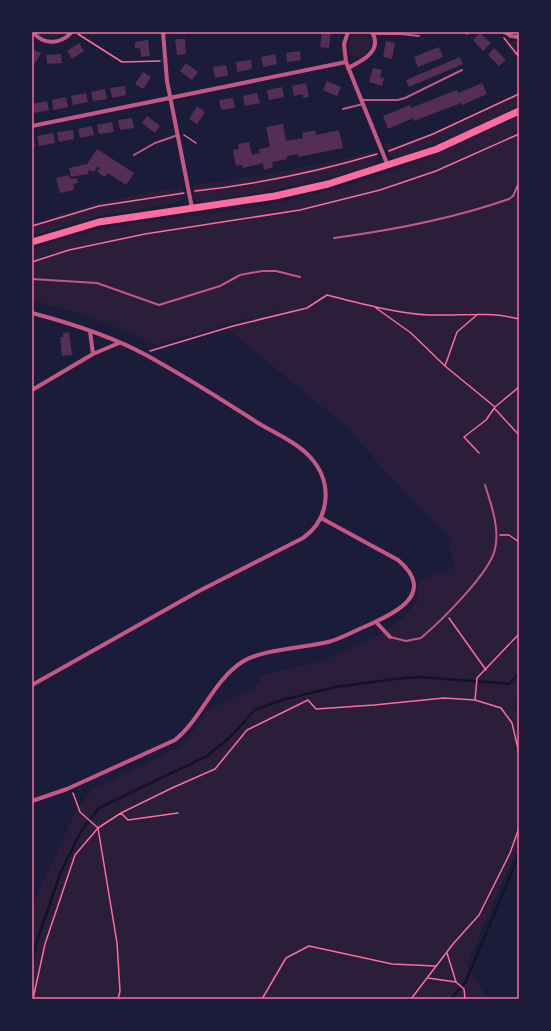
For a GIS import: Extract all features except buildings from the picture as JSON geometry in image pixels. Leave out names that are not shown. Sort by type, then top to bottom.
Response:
[{"type":"main road","points":[[32,242],[99,222],[304,190],[388,166],[460,140],[519,111]]},
{"type":"street","points":[[33,32],[44,40],[52,42],[60,41],[74,32]]},
{"type":"street","points":[[163,32],[164,60],[192,208]]},
{"type":"street","points":[[348,32],[343,53],[388,166]]},
{"type":"street","points":[[505,32],[511,36],[519,37]]},
{"type":"street","points":[[348,68],[372,53],[374,44],[372,33]]},
{"type":"street","points":[[32,126],[171,99],[346,62]]},
{"type":"street","points":[[32,313],[90,331],[145,354],[237,410],[310,457],[322,477],[325,488],[325,507],[321,518],[303,538],[199,591],[32,685]]},
{"type":"street","points":[[90,331],[93,354]]},
{"type":"street","points":[[32,390],[93,354],[119,343]]},
{"type":"street","points":[[32,801],[71,788],[175,740],[189,726],[226,676],[243,661],[279,651],[328,642],[376,622],[408,602],[413,595],[412,576],[407,568],[398,560],[321,518]]},
{"type":"street","points":[[376,622],[390,637]]},
{"type":"lane","points":[[372,33],[419,36]]},
{"type":"lane","points":[[343,109],[363,102],[398,100],[405,98],[462,70]]},
{"type":"lane","points":[[134,155],[155,143],[178,135]]},
{"type":"lane","points":[[334,238],[412,226],[472,212],[509,199],[513,196],[519,183]]},
{"type":"lane","points":[[32,279],[96,283],[159,305],[220,286],[240,275],[262,271],[276,271],[300,277]]},
{"type":"lane","points":[[390,637],[406,641],[421,638],[446,614],[488,568],[494,553],[497,535],[486,485]]},
{"type":"path","points":[[74,32],[122,62],[164,60]]},
{"type":"path","points":[[505,32],[504,40],[519,57]]},
{"type":"path","points":[[517,54],[519,49]]},
{"type":"path","points":[[32,226],[76,211],[99,206],[188,192],[248,185],[299,175],[383,153],[433,134],[519,94]]},
{"type":"path","points":[[32,262],[69,250],[145,234],[300,210],[380,190],[436,171],[519,134]]},
{"type":"path","points":[[178,135],[186,135],[196,144]]},
{"type":"path","points":[[145,354],[154,349],[226,328],[307,308],[327,296],[374,306],[429,315],[478,314],[519,319]]},
{"type":"path","points":[[374,306],[411,333],[445,366],[495,407],[495,411],[519,435]]},
{"type":"path","points":[[445,366],[457,332],[478,314]]},
{"type":"path","points":[[479,453],[464,437],[486,420],[495,407],[519,387]]},
{"type":"path","points":[[497,535],[509,536],[519,542]]},
{"type":"path","points":[[446,614],[486,670]]},
{"type":"path","points":[[475,700],[477,678],[519,634]]},
{"type":"path","points":[[32,999],[45,944],[75,855],[98,828],[121,813],[215,769],[246,730],[308,700],[316,709],[444,698],[475,700],[502,708],[512,723],[519,753]]},
{"type":"path","points":[[71,788],[80,812],[98,828],[117,943],[120,991],[118,999]]},
{"type":"path","points":[[121,813],[128,820],[178,813]]},
{"type":"path","points":[[411,999],[436,966],[479,915],[510,853],[519,828]]},
{"type":"path","points":[[262,999],[286,958],[309,946],[392,964],[436,966]]},
{"type":"path","points":[[447,953],[456,982],[464,989],[465,999]]},
{"type":"path","points":[[428,978],[456,982]]},
{"type":"shaded area","points":[[39,32],[67,32],[60,36],[50,37]]},
{"type":"shaded area","points":[[353,32],[368,32],[371,41],[370,49],[364,55],[356,59],[348,54],[349,41]]},
{"type":"shaded area","points":[[513,42],[519,42],[519,61],[506,46]]},
{"type":"shaded area","points":[[519,90],[519,105],[504,113],[474,128],[427,147],[396,159],[391,158],[384,142],[394,146],[431,133],[478,112]]},
{"type":"shaded area","points":[[519,116],[519,696],[515,705],[519,724],[519,845],[467,964],[488,999],[32,999],[32,907],[74,814],[92,789],[183,745],[209,709],[254,688],[263,675],[319,662],[381,634],[403,618],[418,600],[419,581],[455,567],[447,533],[432,520],[383,469],[349,429],[225,327],[285,308],[157,345],[64,309],[32,301],[32,249],[60,239],[117,226],[234,210],[330,190],[394,170],[426,158]]},
{"type":"shaded area","points":[[375,151],[378,157],[374,165],[320,180],[208,202],[197,201],[193,196],[193,185],[285,171]]},
{"type":"shaded area","points":[[182,186],[184,194],[183,199],[176,203],[100,216],[32,236],[32,223],[98,203]]},
{"type":"waterway","points":[[32,965],[36,944],[60,874],[81,831],[99,808],[207,756],[229,738],[255,710],[282,700],[335,687],[421,677],[509,684],[519,673]]},
{"type":"waterway","points":[[451,999],[466,981],[519,855]]}]
